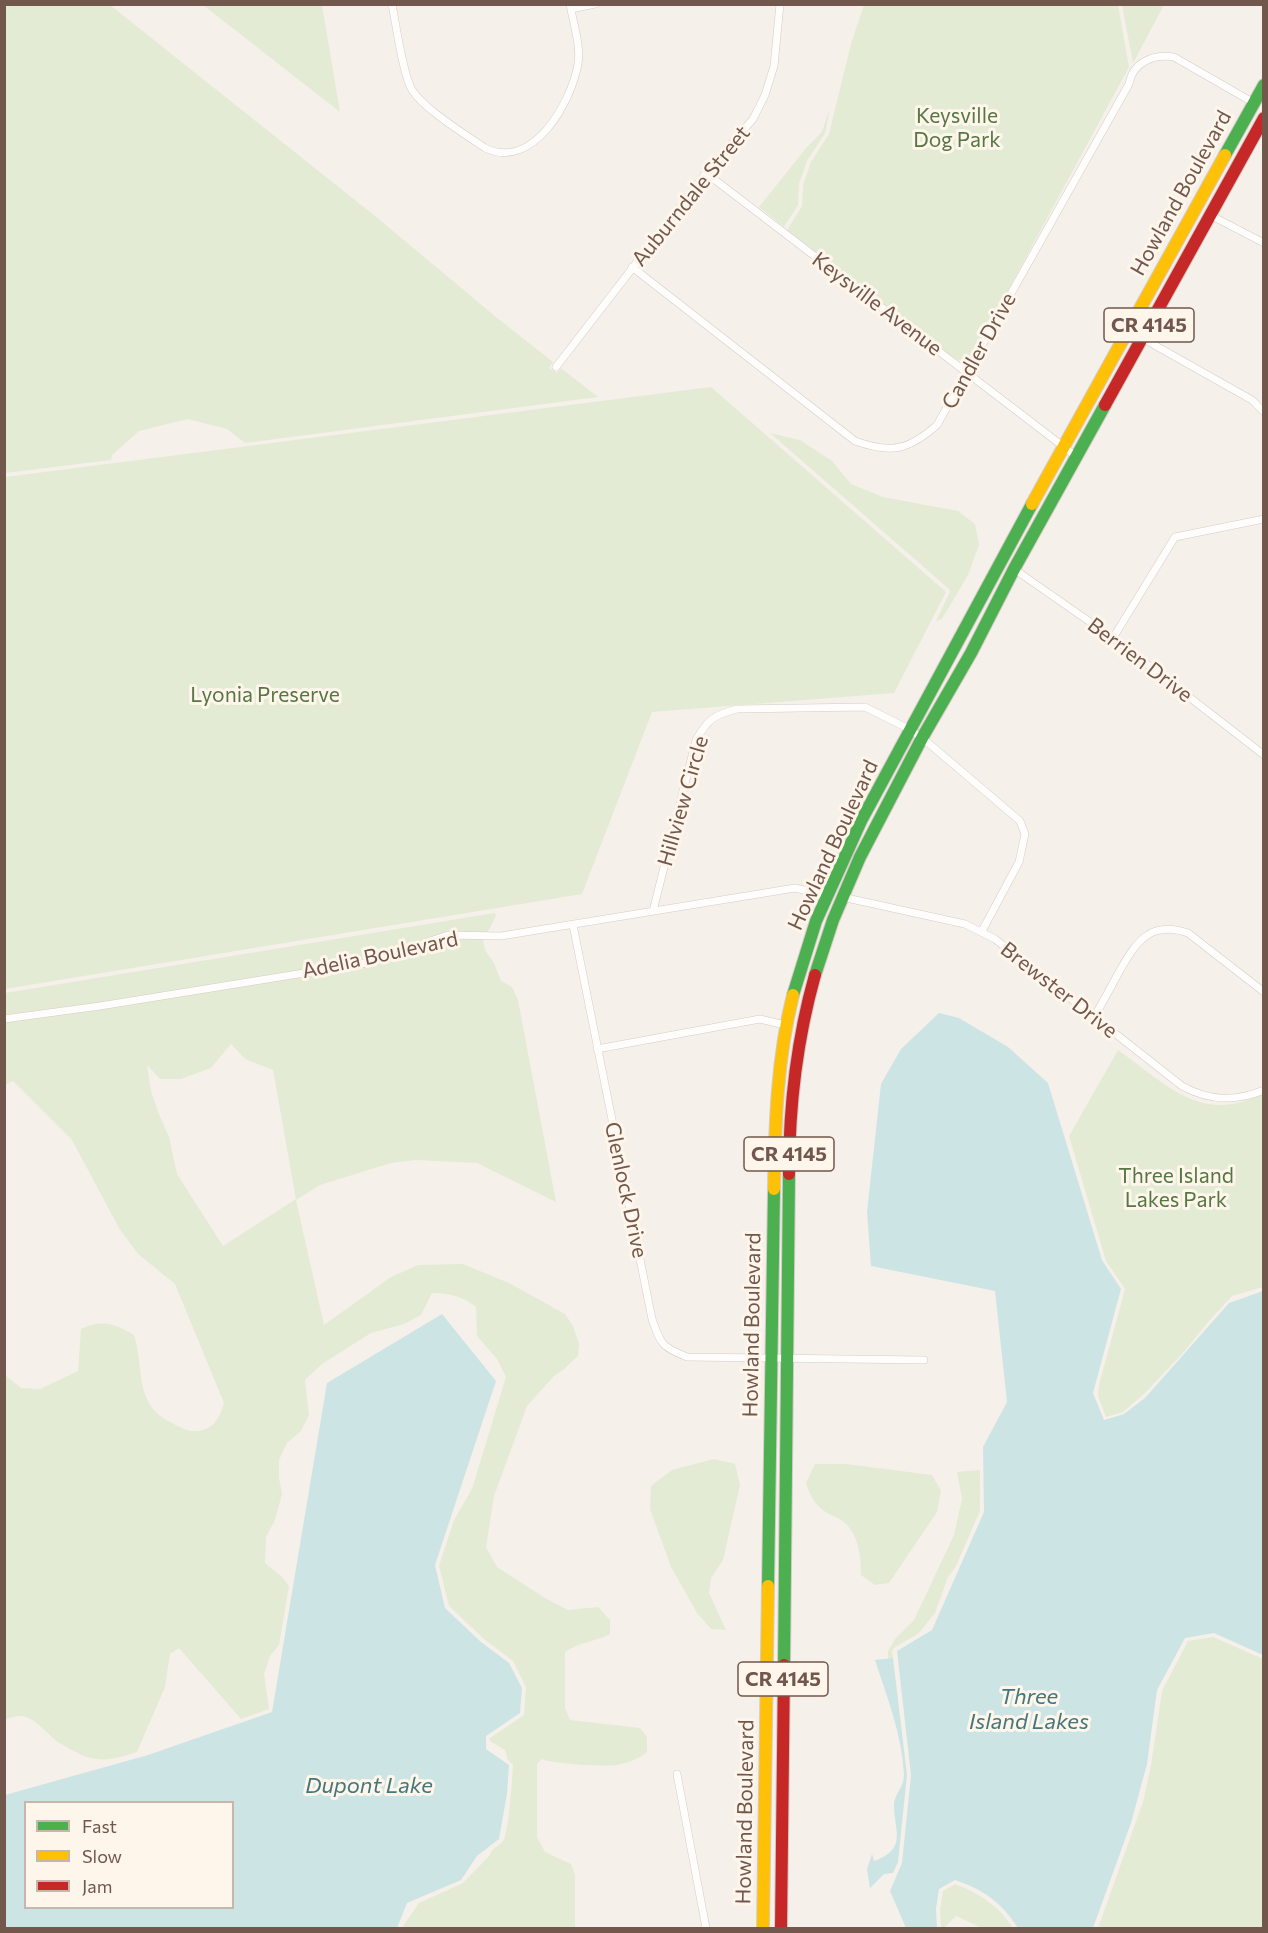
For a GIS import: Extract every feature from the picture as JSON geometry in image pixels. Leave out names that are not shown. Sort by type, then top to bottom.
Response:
[{"type":"main road","name":"Howland Boulevard","points":[[764,1929],[775,1119],[785,1025],[813,927],[867,810],[1063,447],[1263,85]]},
{"type":"main road","name":"Howland Boulevard","points":[[781,1929],[788,1167],[791,1110],[799,1049],[810,994],[833,920],[860,857],[1014,569],[1263,118]]},
{"type":"main road","points":[[826,895],[831,905],[828,911],[833,920]]},
{"type":"street","points":[[392,4],[407,75],[411,88],[419,100],[485,148],[494,152],[509,153],[538,140],[557,116],[572,88],[578,62],[578,46],[570,7],[596,4]]},
{"type":"street","name":"Auburndale Street","points":[[556,367],[706,173],[753,119],[765,95],[774,66],[780,4]]},
{"type":"street","name":"Candler Drive","points":[[633,267],[855,441],[875,448],[904,447],[921,439],[937,425],[1137,67],[1144,61],[1162,55],[1174,57],[1254,103]]},
{"type":"street","name":"Keysville Avenue","points":[[706,173],[1077,457]]},
{"type":"street","points":[[1210,215],[1263,243]]},
{"type":"street","points":[[1142,338],[1252,400],[1263,412]]},
{"type":"street","points":[[1113,638],[1175,537],[1263,519]]},
{"type":"street","name":"Berrien Drive","points":[[1014,569],[1113,638],[1263,755]]},
{"type":"street","name":"Hillview Circle","points":[[654,911],[696,740],[704,726],[716,714],[737,709],[865,707],[922,738]]},
{"type":"street","points":[[922,738],[1020,821],[1025,834],[1019,862],[982,931]]},
{"type":"street","name":"Adelia Boulevard","points":[[4,1019],[100,1006],[366,963],[448,935],[501,936],[795,888],[826,895]]},
{"type":"street","name":"Brewster Drive","points":[[842,897],[965,924],[982,931],[1182,1086],[1194,1092],[1214,1098],[1232,1099],[1251,1096],[1263,1090]]},
{"type":"street","name":"Glenlock Drive","points":[[573,925],[652,1320],[658,1338],[667,1349],[687,1357],[924,1360]]},
{"type":"street","points":[[1094,1017],[1133,948],[1142,938],[1157,930],[1177,929],[1188,933],[1263,992]]},
{"type":"street","points":[[597,1049],[760,1019],[785,1025]]},
{"type":"street","points":[[677,1774],[706,1929]]},
{"type":"green space","points":[[4,5],[110,5],[375,216],[553,362],[549,368],[557,373],[561,368],[598,397],[245,443],[227,429],[188,419],[139,431],[112,455],[111,460],[5,473]]},
{"type":"green space","points":[[203,5],[322,5],[340,112]]},
{"type":"green space","name":"Keysville Dog Park","points":[[864,5],[1118,5],[1129,67],[970,359],[958,360],[946,353],[787,230],[802,206],[803,185],[811,162],[829,134],[851,44]]},
{"type":"green space","points":[[1122,5],[1164,5],[1133,63]]},
{"type":"green space","points":[[830,108],[825,133],[807,161],[799,184],[798,205],[784,227],[759,207],[807,147],[822,132]]},
{"type":"green space","name":"Lyonia Preserve","points":[[711,387],[946,592],[894,693],[652,712],[582,894],[5,989],[5,477]]},
{"type":"green space","points":[[770,433],[800,440],[832,461],[851,484],[883,497],[958,511],[975,524],[979,545],[968,575],[942,619],[936,621],[950,592],[949,589]]},
{"type":"green space","points":[[495,913],[496,916],[483,941],[485,950],[494,963],[501,981],[512,987],[518,1000],[556,1202],[477,1163],[416,1160],[391,1163],[320,1185],[296,1200],[324,1325],[391,1277],[418,1265],[463,1264],[509,1283],[565,1314],[573,1326],[579,1344],[578,1356],[554,1376],[527,1406],[494,1496],[486,1547],[497,1567],[545,1598],[568,1610],[598,1607],[610,1620],[610,1634],[565,1652],[565,1708],[570,1720],[640,1728],[647,1737],[647,1752],[636,1759],[617,1765],[579,1765],[542,1759],[537,1764],[537,1837],[545,1852],[571,1864],[575,1875],[575,1928],[403,1928],[419,1903],[463,1883],[503,1841],[509,1817],[513,1765],[508,1760],[505,1750],[490,1741],[490,1738],[524,1715],[526,1687],[513,1661],[484,1639],[449,1606],[439,1566],[454,1520],[472,1489],[506,1377],[497,1359],[477,1336],[476,1307],[461,1298],[432,1293],[421,1315],[404,1324],[371,1333],[322,1364],[305,1380],[309,1415],[301,1431],[287,1443],[279,1460],[282,1494],[275,1520],[266,1537],[265,1563],[289,1586],[279,1645],[270,1656],[264,1674],[269,1709],[241,1719],[179,1648],[170,1654],[165,1687],[137,1752],[112,1759],[92,1758],[61,1744],[29,1718],[22,1716],[5,1720],[5,1375],[21,1388],[40,1389],[78,1371],[81,1329],[95,1324],[108,1324],[134,1335],[142,1385],[151,1406],[160,1415],[185,1429],[204,1430],[216,1422],[224,1403],[175,1284],[138,1254],[119,1228],[72,1140],[13,1081],[5,1085],[5,993]],"holes":[[[231,1044],[245,1059],[273,1070],[296,1199],[223,1246],[177,1174],[169,1137],[151,1091],[147,1065],[160,1079],[181,1079],[211,1068]]]},
{"type":"green space","name":"Three Island Lakes Park","points":[[1118,1050],[1169,1087],[1186,1097],[1203,1103],[1221,1105],[1241,1102],[1263,1093],[1263,1287],[1232,1296],[1144,1394],[1123,1412],[1106,1417],[1098,1396],[1099,1385],[1125,1289],[1106,1261],[1069,1136]]},
{"type":"green space","points":[[714,1459],[735,1464],[740,1485],[723,1560],[711,1578],[709,1593],[726,1630],[711,1629],[697,1613],[671,1567],[650,1509],[651,1486],[672,1470]]},
{"type":"green space","points":[[815,1464],[846,1464],[932,1475],[941,1491],[937,1512],[889,1583],[875,1585],[861,1575],[860,1554],[853,1533],[844,1522],[822,1509],[812,1497],[806,1483]]},
{"type":"green space","points":[[980,1470],[980,1511],[955,1568],[948,1577],[935,1613],[919,1633],[894,1648],[893,1658],[888,1659],[888,1651],[895,1639],[914,1620],[954,1535],[962,1499],[957,1472]]},
{"type":"green space","points":[[1213,1637],[1263,1659],[1263,1928],[1098,1928],[1143,1802],[1162,1691],[1188,1641]]},
{"type":"green space","points":[[955,1884],[988,1901],[1013,1928],[982,1928],[956,1916],[944,1928],[941,1928],[940,1909],[943,1891]]},
{"type":"water","name":"Three Island Lakes","points":[[939,1013],[959,1018],[1008,1047],[1048,1083],[1102,1260],[1121,1289],[1093,1393],[1104,1420],[1124,1414],[1145,1398],[1229,1303],[1263,1291],[1263,1655],[1214,1633],[1185,1638],[1157,1690],[1147,1764],[1131,1823],[1093,1928],[1018,1928],[991,1898],[955,1880],[939,1889],[936,1909],[937,1928],[906,1928],[890,1891],[902,1863],[911,1775],[897,1651],[932,1630],[984,1512],[983,1447],[1007,1402],[995,1291],[871,1266],[867,1212],[881,1084],[901,1049]]},
{"type":"water","name":"Dupont Lake","points":[[442,1314],[496,1381],[435,1565],[445,1608],[481,1642],[509,1663],[522,1688],[520,1713],[486,1736],[486,1749],[509,1765],[507,1794],[499,1839],[477,1856],[461,1880],[407,1903],[397,1928],[5,1928],[5,1795],[148,1755],[272,1712],[327,1383]]},
{"type":"water","points":[[893,1658],[907,1775],[898,1862],[893,1873],[884,1874],[870,1888],[867,1869],[872,1854],[874,1861],[885,1856],[895,1845],[897,1831],[894,1801],[904,1780],[903,1760],[897,1731],[875,1660]]},
{"type":"traffic: fast","points":[[1225,155],[1264,85]]},
{"type":"traffic: fast","points":[[815,975],[833,920],[860,857],[922,738],[971,653],[1014,569],[1105,405]]},
{"type":"traffic: fast","points":[[793,995],[816,921],[861,821],[1032,504]]},
{"type":"traffic: fast","points":[[784,1665],[789,1174]]},
{"type":"traffic: fast","points":[[768,1586],[774,1189]]},
{"type":"traffic: slow","points":[[1032,504],[1225,155]]},
{"type":"traffic: slow","points":[[774,1189],[780,1067],[793,995]]},
{"type":"traffic: slow","points":[[763,1928],[768,1586]]},
{"type":"traffic: jam","points":[[1105,405],[1264,118]]},
{"type":"traffic: jam","points":[[789,1174],[795,1073],[803,1024],[815,975]]},
{"type":"traffic: jam","points":[[781,1928],[784,1665]]}]
